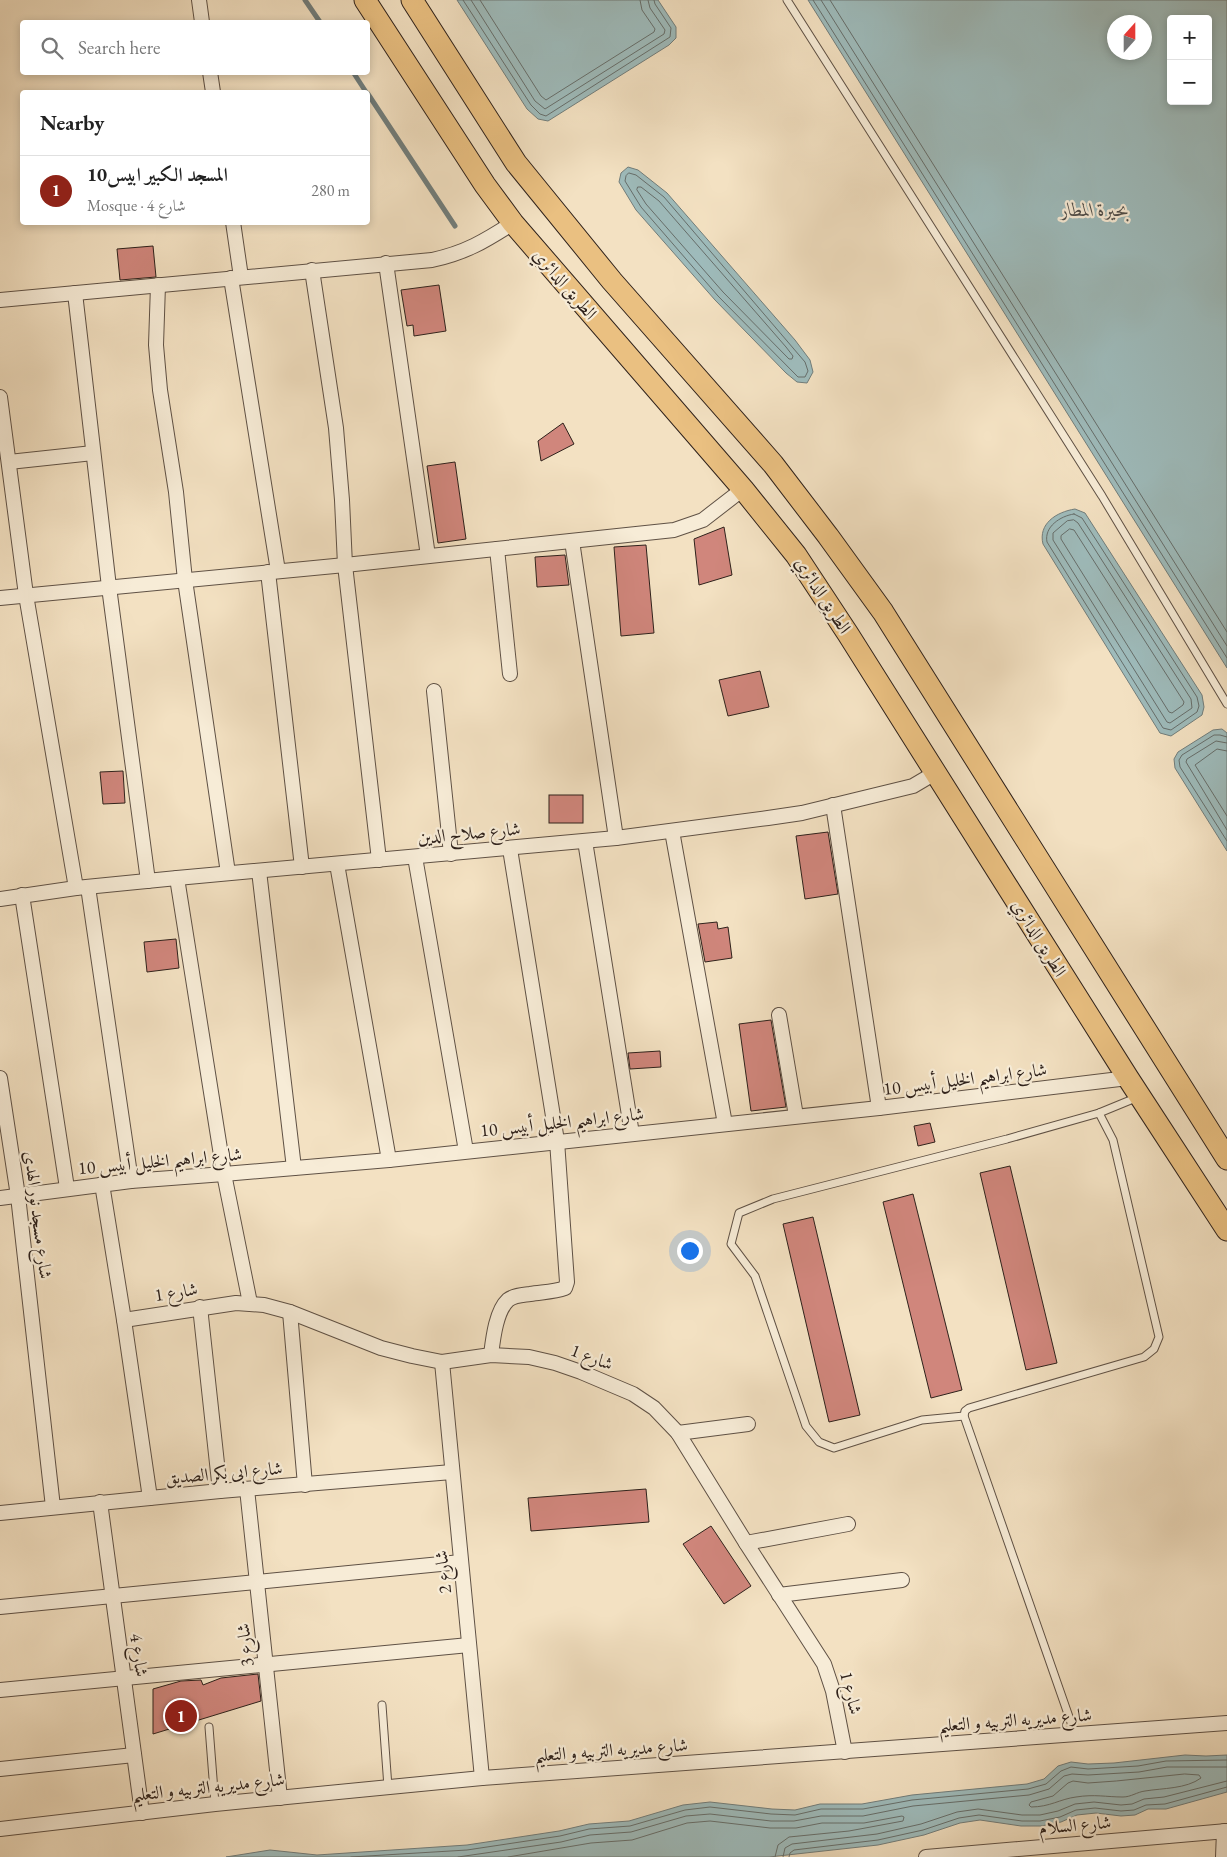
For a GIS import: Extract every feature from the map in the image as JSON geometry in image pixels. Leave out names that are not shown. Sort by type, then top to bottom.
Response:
[{"type":"main road","name":"الطريق الدائري","points":[[365,0],[485,185],[513,223],[743,489],[796,555],[1128,1078],[1227,1230]]},
{"type":"main road","name":"الطريق الدائري","points":[[412,0],[516,163],[612,281],[773,464],[883,612],[1227,1159]]},
{"type":"street","points":[[199,0],[202,20]]},
{"type":"street","points":[[210,75],[213,90]]},
{"type":"street","points":[[0,300],[432,260],[481,244],[513,223]]},
{"type":"street","points":[[233,225],[236,278],[273,572],[302,867]]},
{"type":"street","points":[[386,263],[428,556]]},
{"type":"street","points":[[312,270],[336,428],[345,565],[379,860]]},
{"type":"street","points":[[158,285],[156,345],[159,381],[176,492],[185,580],[228,873]]},
{"type":"street","points":[[75,293],[109,587],[148,881]]},
{"type":"street","points":[[0,397],[26,595],[82,888],[131,1181]]},
{"type":"street","points":[[9,462],[93,453]]},
{"type":"street","points":[[0,598],[345,565],[674,530],[703,520],[743,489]]},
{"type":"street","points":[[572,541],[616,838]]},
{"type":"street","points":[[496,549],[510,674]]},
{"type":"street","points":[[434,691],[451,854]]},
{"type":"street","name":"شارع صلاح الدين","points":[[0,899],[177,878],[510,849],[672,831],[768,818],[834,805],[913,786],[935,773]]},
{"type":"street","points":[[834,805],[879,1108]]},
{"type":"street","points":[[672,831],[725,1124]]},
{"type":"street","points":[[585,841],[632,1134]]},
{"type":"street","points":[[491,1355],[495,1327],[503,1307],[509,1299],[518,1295],[565,1288],[567,1282],[557,1141],[510,849]]},
{"type":"street","points":[[415,857],[466,1151]]},
{"type":"street","points":[[337,864],[388,1160]]},
{"type":"street","points":[[259,871],[294,1168]]},
{"type":"street","points":[[177,878],[224,1174],[250,1303]]},
{"type":"street","points":[[22,895],[67,1188]]},
{"type":"street","points":[[779,1016],[796,1116]]},
{"type":"street","name":"شارع ابراهيم الخليل أبيس 10","points":[[0,1198],[131,1181],[388,1160],[879,1108],[1128,1078]]},
{"type":"street","name":"شارع مسجد نور الهدى","points":[[0,1083],[5,1141],[18,1196],[53,1507]]},
{"type":"street","points":[[102,1184],[150,1498]]},
{"type":"street","name":"شارع 1","points":[[124,1320],[200,1307],[250,1303],[290,1312],[381,1348],[442,1362],[491,1355],[529,1357],[554,1363],[606,1382],[632,1394],[654,1408],[678,1433],[824,1664],[833,1691],[845,1752]]},
{"type":"street","points":[[200,1307],[220,1491]]},
{"type":"street","points":[[290,1312],[304,1484]]},
{"type":"street","name":"شارع 2","points":[[442,1362],[482,1778]]},
{"type":"street","points":[[678,1433],[748,1424]]},
{"type":"street","name":"شارع ابى بكر الصديق","points":[[0,1513],[220,1491],[452,1472]]},
{"type":"street","name":"شارع 3","points":[[247,1489],[280,1798]]},
{"type":"street","name":"شارع 4","points":[[100,1502],[142,1813]]},
{"type":"street","points":[[746,1543],[848,1524]]},
{"type":"street","points":[[0,1607],[461,1562]]},
{"type":"street","points":[[779,1594],[902,1580]]},
{"type":"street","points":[[0,1690],[469,1645]]},
{"type":"street","name":"شارع مديريه التربيه و التعليم","points":[[0,1830],[215,1804],[482,1778],[1227,1723]]},
{"type":"street","points":[[0,1769],[134,1755]]},
{"type":"street","points":[[1223,1857],[1225,1831]]},
{"type":"street","name":"شارع السلام","points":[[926,1857],[1225,1831]]},
{"type":"lane","points":[[788,0],[1102,496],[1227,704]]},
{"type":"lane","points":[[964,1416],[922,1420],[834,1448],[819,1442],[806,1426],[756,1276],[731,1244],[739,1213],[773,1199],[1099,1113],[1140,1096]]},
{"type":"lane","points":[[1075,1734],[964,1416],[965,1411],[969,1408],[1144,1357],[1154,1349],[1159,1337],[1150,1293],[1113,1140],[1099,1113]]},
{"type":"lane","points":[[382,1706],[388,1787]]},
{"type":"lane","points":[[208,1727],[215,1804]]},
{"type":"water","points":[[457,0],[658,0],[676,27],[676,38],[669,45],[548,121],[538,119],[527,109]]},
{"type":"water","name":"بحيرة المطار","points":[[808,0],[1227,0],[1227,668]]},
{"type":"water","points":[[628,167],[638,170],[667,193],[795,340],[810,360],[813,372],[807,383],[797,382],[786,373],[715,300],[636,210],[619,182],[621,173]]},
{"type":"water","points":[[1075,509],[1085,513],[1202,695],[1204,707],[1202,715],[1171,736],[1160,733],[1043,544],[1043,531],[1050,520],[1061,513]]},
{"type":"water","points":[[1222,729],[1227,733],[1227,851],[1175,768],[1174,759],[1178,752],[1213,730]]},
{"type":"water","points":[[1185,1755],[1227,1755],[1227,1792],[1166,1809],[1148,1809],[1135,1815],[1121,1816],[1096,1813],[1077,1815],[1061,1822],[1041,1826],[1021,1826],[980,1820],[960,1823],[924,1835],[878,1845],[769,1857],[226,1857],[270,1850],[317,1855],[467,1845],[559,1831],[589,1824],[629,1821],[683,1805],[710,1802],[795,1810],[820,1804],[862,1804],[912,1795],[1027,1784],[1044,1779],[1058,1766],[1071,1762],[1088,1764],[1114,1763]]},
{"type":"building","points":[[153,246],[156,277],[120,280],[117,249]]},
{"type":"building","points":[[439,285],[446,331],[414,336],[413,325],[407,326],[401,290]]},
{"type":"building","points":[[563,423],[574,444],[541,461],[538,441]]},
{"type":"building","points":[[455,462],[466,539],[438,543],[427,466]]},
{"type":"building","points":[[724,527],[732,575],[699,585],[694,539]]},
{"type":"building","points":[[646,545],[654,633],[621,636],[614,547]]},
{"type":"building","points":[[565,555],[569,585],[537,587],[535,557]]},
{"type":"building","points":[[760,671],[769,707],[728,716],[719,680]]},
{"type":"building","points":[[123,771],[125,803],[103,804],[100,772]]},
{"type":"building","points":[[549,795],[583,795],[583,823],[549,823]]},
{"type":"building","points":[[828,832],[838,894],[805,899],[796,836]]},
{"type":"building","points":[[717,922],[718,929],[728,927],[732,958],[705,962],[698,924]]},
{"type":"building","points":[[176,939],[179,968],[147,972],[144,942]]},
{"type":"building","points":[[771,1020],[786,1107],[751,1111],[739,1024]]},
{"type":"building","points":[[660,1051],[661,1067],[630,1069],[628,1053]]},
{"type":"building","points":[[930,1123],[935,1142],[918,1146],[914,1126]]},
{"type":"building","points":[[1010,1166],[1057,1363],[1026,1370],[980,1173]]},
{"type":"building","points":[[913,1194],[962,1390],[931,1398],[883,1202]]},
{"type":"building","points":[[813,1217],[860,1415],[829,1422],[783,1224]]},
{"type":"building","points":[[646,1489],[649,1522],[531,1531],[528,1498]]},
{"type":"building","points":[[711,1526],[751,1586],[724,1604],[683,1544]]},
{"type":"building","points":[[258,1674],[261,1701],[153,1734],[153,1689],[181,1681],[201,1680],[203,1685],[221,1678]]},
{"type":"waterway","points":[[305,0],[319,20]]},
{"type":"waterway","points":[[355,75],[365,90]]},
{"type":"waterway","points":[[370,97],[455,226]]},
{"type":"place","name":"المسجد الكبير ابيس10","points":[[181,1716]]}]
